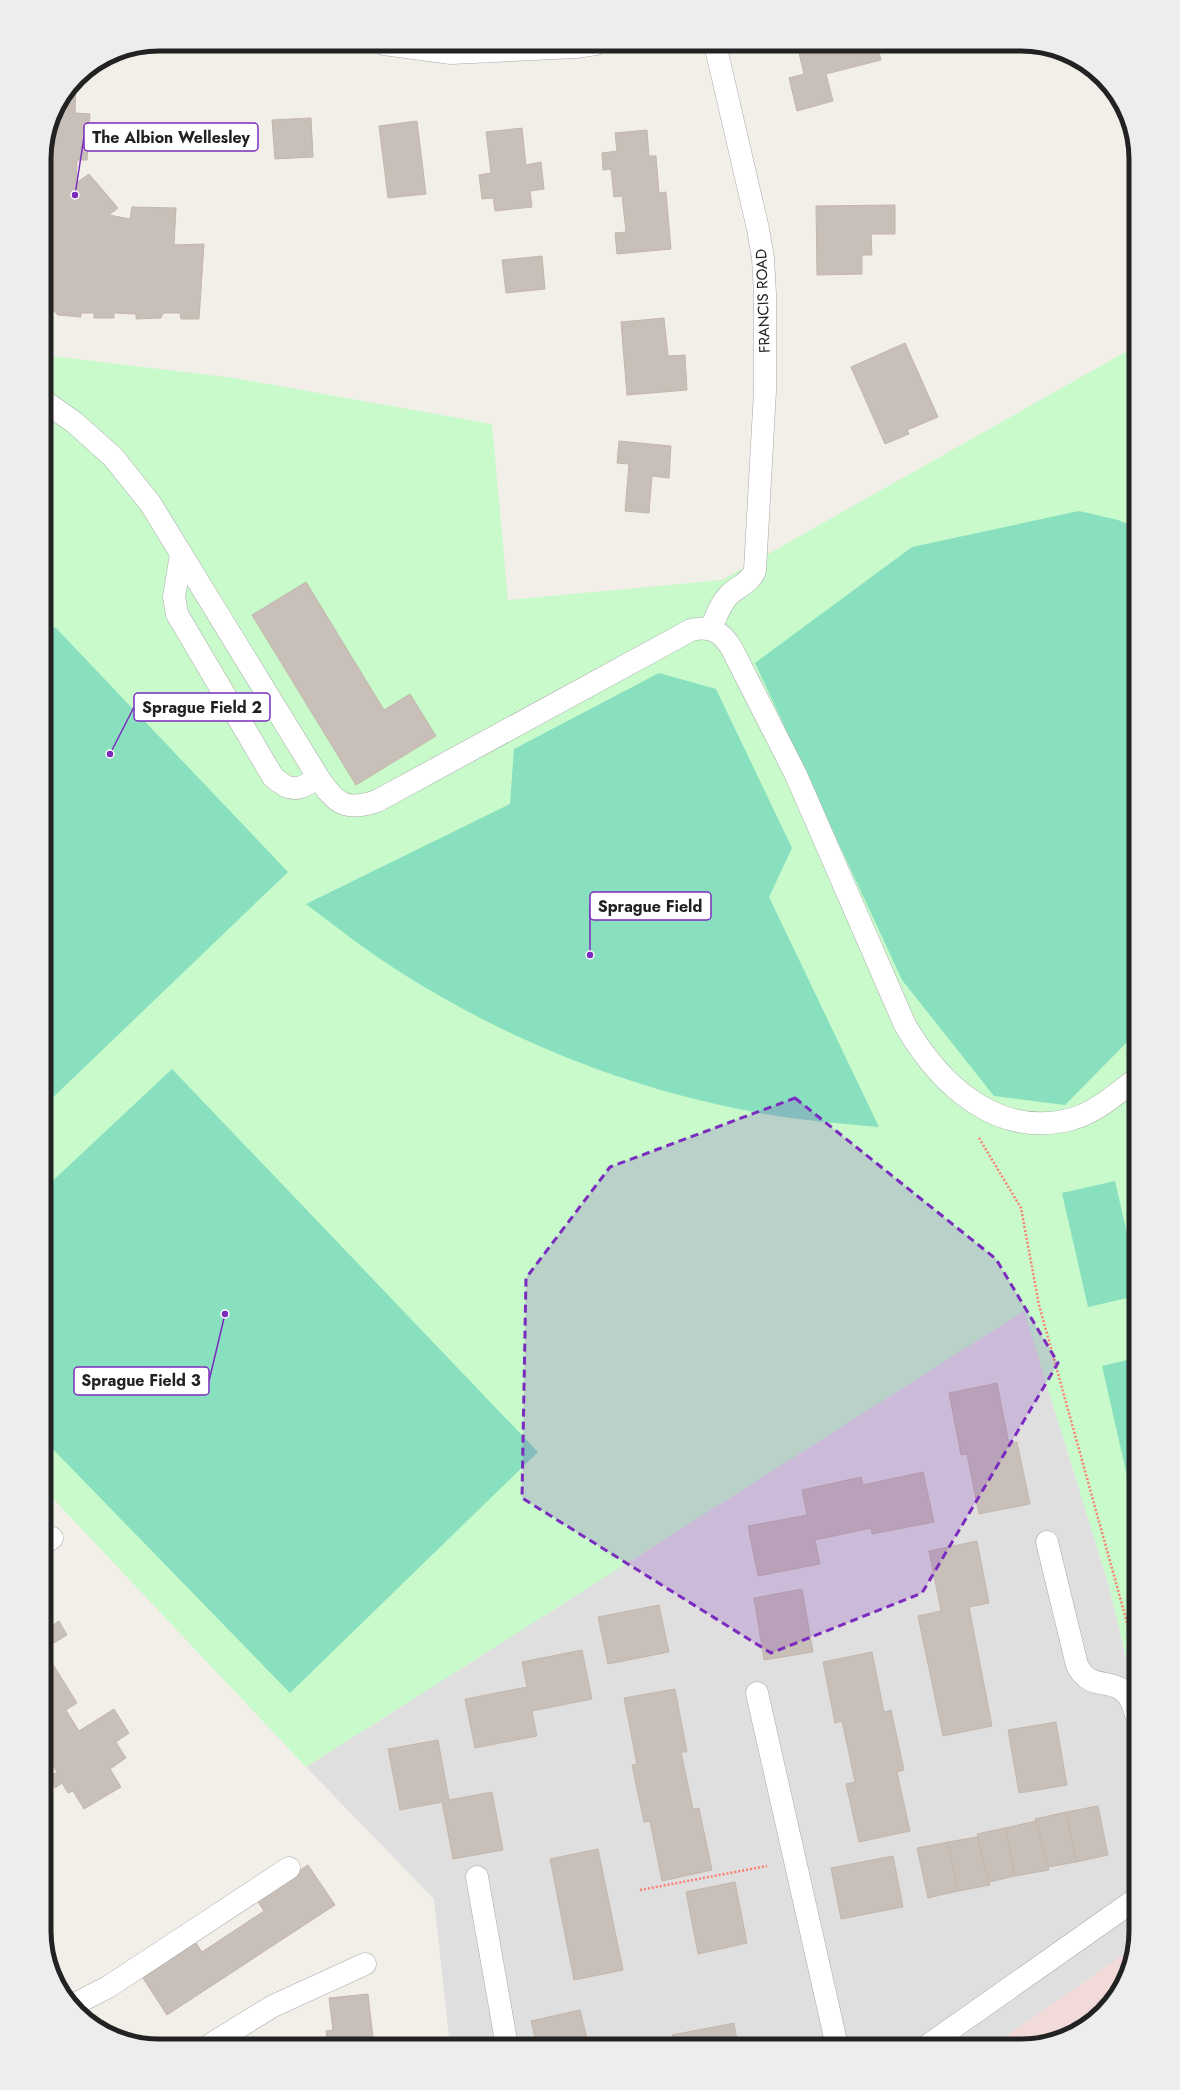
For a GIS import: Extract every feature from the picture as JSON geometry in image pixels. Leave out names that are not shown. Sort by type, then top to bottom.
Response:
[{"type":"street","points":[[436,51],[451,53],[492,51]]},
{"type":"street","name":"FRANCIS ROAD","points":[[711,628],[722,604],[729,595],[750,580],[753,575],[765,391],[765,294],[763,258],[758,229],[716,51]]},
{"type":"street","points":[[51,406],[75,423],[113,457],[150,503],[330,796],[339,802],[357,806],[377,801],[691,630],[711,628],[719,632],[727,640],[765,712],[818,822],[896,1006],[916,1045],[936,1069],[965,1097],[986,1110],[1004,1117],[1050,1123],[1072,1118],[1091,1111],[1129,1084]]},
{"type":"street","points":[[181,554],[174,597],[177,614],[273,778],[288,788],[295,789],[307,785],[318,777]]},
{"type":"street","points":[[1047,1542],[1077,1665],[1087,1678],[1096,1682],[1109,1684],[1125,1691],[1129,1698]]},
{"type":"street","points":[[758,1693],[835,2039]]},
{"type":"street","points":[[78,2002],[108,1987],[289,1868]]},
{"type":"street","points":[[477,1876],[506,2039]]},
{"type":"street","points":[[937,2039],[1129,1904]]},
{"type":"street","points":[[219,2039],[273,2006],[365,1964]]},
{"type":"path","points":[[978,1137],[1020,1208],[1039,1305],[1129,1630]]},
{"type":"path","points":[[640,1890],[795,1861]]},
{"type":"highlighted area","points":[[795,1098],[996,1259],[1058,1363],[922,1593],[771,1653],[522,1498],[526,1278],[610,1167]]},
{"type":"shaded area","points":[[1024,1310],[1109,1586],[1129,1669],[1129,1931],[1126,1953],[1002,2039],[449,2039],[434,1899],[306,1767]]},
{"type":"shaded area","points":[[1126,1953],[1121,1972],[1115,1985],[1107,1997],[1081,2021],[1069,2028],[1049,2035],[1035,2038],[1002,2039]]},
{"type":"green space","points":[[1129,350],[1129,1669],[1109,1586],[1024,1311],[306,1767],[51,1496],[51,356],[234,378],[492,424],[508,600],[722,580]]},
{"type":"green space","points":[[1079,511],[1118,520],[1129,525],[1129,1040],[1065,1105],[994,1096],[902,980],[755,663],[912,547]]},
{"type":"green space","points":[[55,627],[288,872],[51,1099],[51,631]]},
{"type":"green space","points":[[659,673],[716,689],[792,848],[769,897],[879,1127],[816,1121],[754,1112],[663,1090],[618,1077],[575,1061],[489,1023],[448,1001],[382,960],[306,904],[510,804],[514,749]]},
{"type":"green space","points":[[172,1069],[538,1452],[290,1693],[51,1447],[51,1182]]},
{"type":"green space","points":[[1115,1181],[1129,1242],[1129,1298],[1088,1307],[1062,1193]]},
{"type":"green space","points":[[1129,1360],[1128,1480],[1102,1366]]},
{"type":"building","points":[[798,51],[879,51],[881,60],[826,74],[833,101],[797,111],[789,78],[804,74]]},
{"type":"building","points":[[76,91],[75,113],[90,114],[87,160],[77,160],[76,183],[89,174],[118,208],[109,215],[130,219],[132,207],[176,208],[174,245],[204,244],[199,319],[181,319],[180,313],[163,313],[161,318],[136,319],[136,314],[114,313],[114,318],[94,318],[94,313],[81,313],[81,317],[58,315],[51,308],[51,152],[59,118],[69,99]]},
{"type":"building","points":[[311,118],[313,157],[275,159],[272,120]]},
{"type":"building","points":[[417,121],[426,194],[388,198],[379,126]]},
{"type":"building","points":[[522,128],[526,165],[541,162],[544,189],[530,191],[532,207],[495,211],[493,198],[482,199],[479,175],[491,173],[486,132]]},
{"type":"building","points":[[647,130],[649,156],[656,156],[659,193],[666,192],[671,249],[617,254],[615,233],[626,232],[622,196],[614,197],[611,169],[603,170],[602,153],[617,151],[615,133]]},
{"type":"building","points":[[895,205],[895,234],[871,234],[872,255],[862,255],[862,274],[817,275],[816,206]]},
{"type":"building","points":[[542,256],[545,289],[506,293],[502,260]]},
{"type":"building","points":[[664,318],[668,356],[685,355],[687,390],[627,395],[621,322]]},
{"type":"building","points":[[905,343],[938,417],[907,430],[909,434],[885,444],[851,367]]},
{"type":"building","points":[[619,441],[671,446],[669,478],[652,476],[649,513],[625,511],[629,464],[617,463]]},
{"type":"building","points":[[306,582],[384,710],[410,694],[436,736],[356,785],[252,615]]},
{"type":"building","points":[[997,1383],[1009,1444],[1017,1442],[1030,1504],[979,1514],[967,1454],[961,1455],[949,1393]]},
{"type":"building","points":[[923,1472],[934,1522],[872,1534],[871,1528],[815,1540],[820,1564],[758,1576],[748,1526],[807,1515],[802,1490],[861,1477],[863,1485]]},
{"type":"building","points":[[977,1541],[989,1603],[969,1607],[992,1726],[943,1736],[918,1616],[941,1611],[929,1551]]},
{"type":"building","points":[[802,1589],[813,1652],[764,1660],[754,1598]]},
{"type":"building","points":[[659,1605],[669,1652],[608,1664],[598,1617]]},
{"type":"building","points":[[59,1621],[67,1635],[51,1645],[51,1626]]},
{"type":"building","points":[[582,1650],[592,1699],[532,1711],[537,1736],[475,1748],[465,1699],[527,1687],[522,1662]]},
{"type":"building","points":[[872,1652],[884,1712],[891,1710],[904,1770],[897,1772],[910,1831],[859,1842],[846,1784],[855,1782],[842,1721],[835,1723],[823,1662]]},
{"type":"building","points":[[51,1661],[77,1703],[66,1710],[79,1731],[114,1709],[129,1733],[116,1742],[126,1758],[110,1769],[121,1787],[84,1809],[73,1791],[68,1793],[62,1783],[55,1788],[51,1781],[51,1776],[57,1772],[51,1762]]},
{"type":"building","points":[[675,1689],[687,1752],[681,1752],[693,1809],[699,1808],[712,1870],[662,1881],[650,1821],[644,1822],[632,1765],[637,1764],[624,1698]]},
{"type":"building","points":[[1056,1722],[1067,1785],[1019,1793],[1008,1730]]},
{"type":"building","points":[[438,1740],[449,1800],[492,1792],[503,1850],[453,1859],[442,1802],[400,1810],[388,1749]]},
{"type":"building","points":[[1098,1806],[1108,1855],[1076,1862],[1066,1812]]},
{"type":"building","points":[[1066,1812],[1076,1862],[1048,1867],[1035,1819]]},
{"type":"building","points":[[1036,1821],[1049,1870],[1015,1876],[1005,1828]]},
{"type":"building","points":[[1005,1828],[1015,1876],[989,1882],[977,1834]]},
{"type":"building","points":[[977,1837],[990,1885],[958,1891],[948,1842]]},
{"type":"building","points":[[948,1842],[958,1891],[928,1898],[917,1848]]},
{"type":"building","points":[[598,1849],[623,1970],[574,1980],[550,1859]]},
{"type":"building","points":[[893,1856],[903,1907],[841,1919],[831,1868]]},
{"type":"building","points":[[308,1865],[335,1905],[167,2015],[141,1975],[194,1940],[202,1952],[264,1911],[256,1899]]},
{"type":"building","points":[[735,1882],[747,1943],[698,1954],[686,1892]]},
{"type":"building","points":[[368,1994],[373,2039],[327,2039],[326,2031],[333,2030],[329,1998]]},
{"type":"building","points":[[580,2010],[587,2039],[535,2039],[531,2021]]},
{"type":"building","points":[[734,2023],[737,2039],[673,2039],[672,2035]]},
{"type":"place","name":"The Albion Wellesley","points":[[75,195]]},
{"type":"place","name":"Sprague Field 2","points":[[110,754]]},
{"type":"place","name":"Sprague Field","points":[[590,955]]},
{"type":"place","name":"Sprague Field 3","points":[[225,1314]]}]
